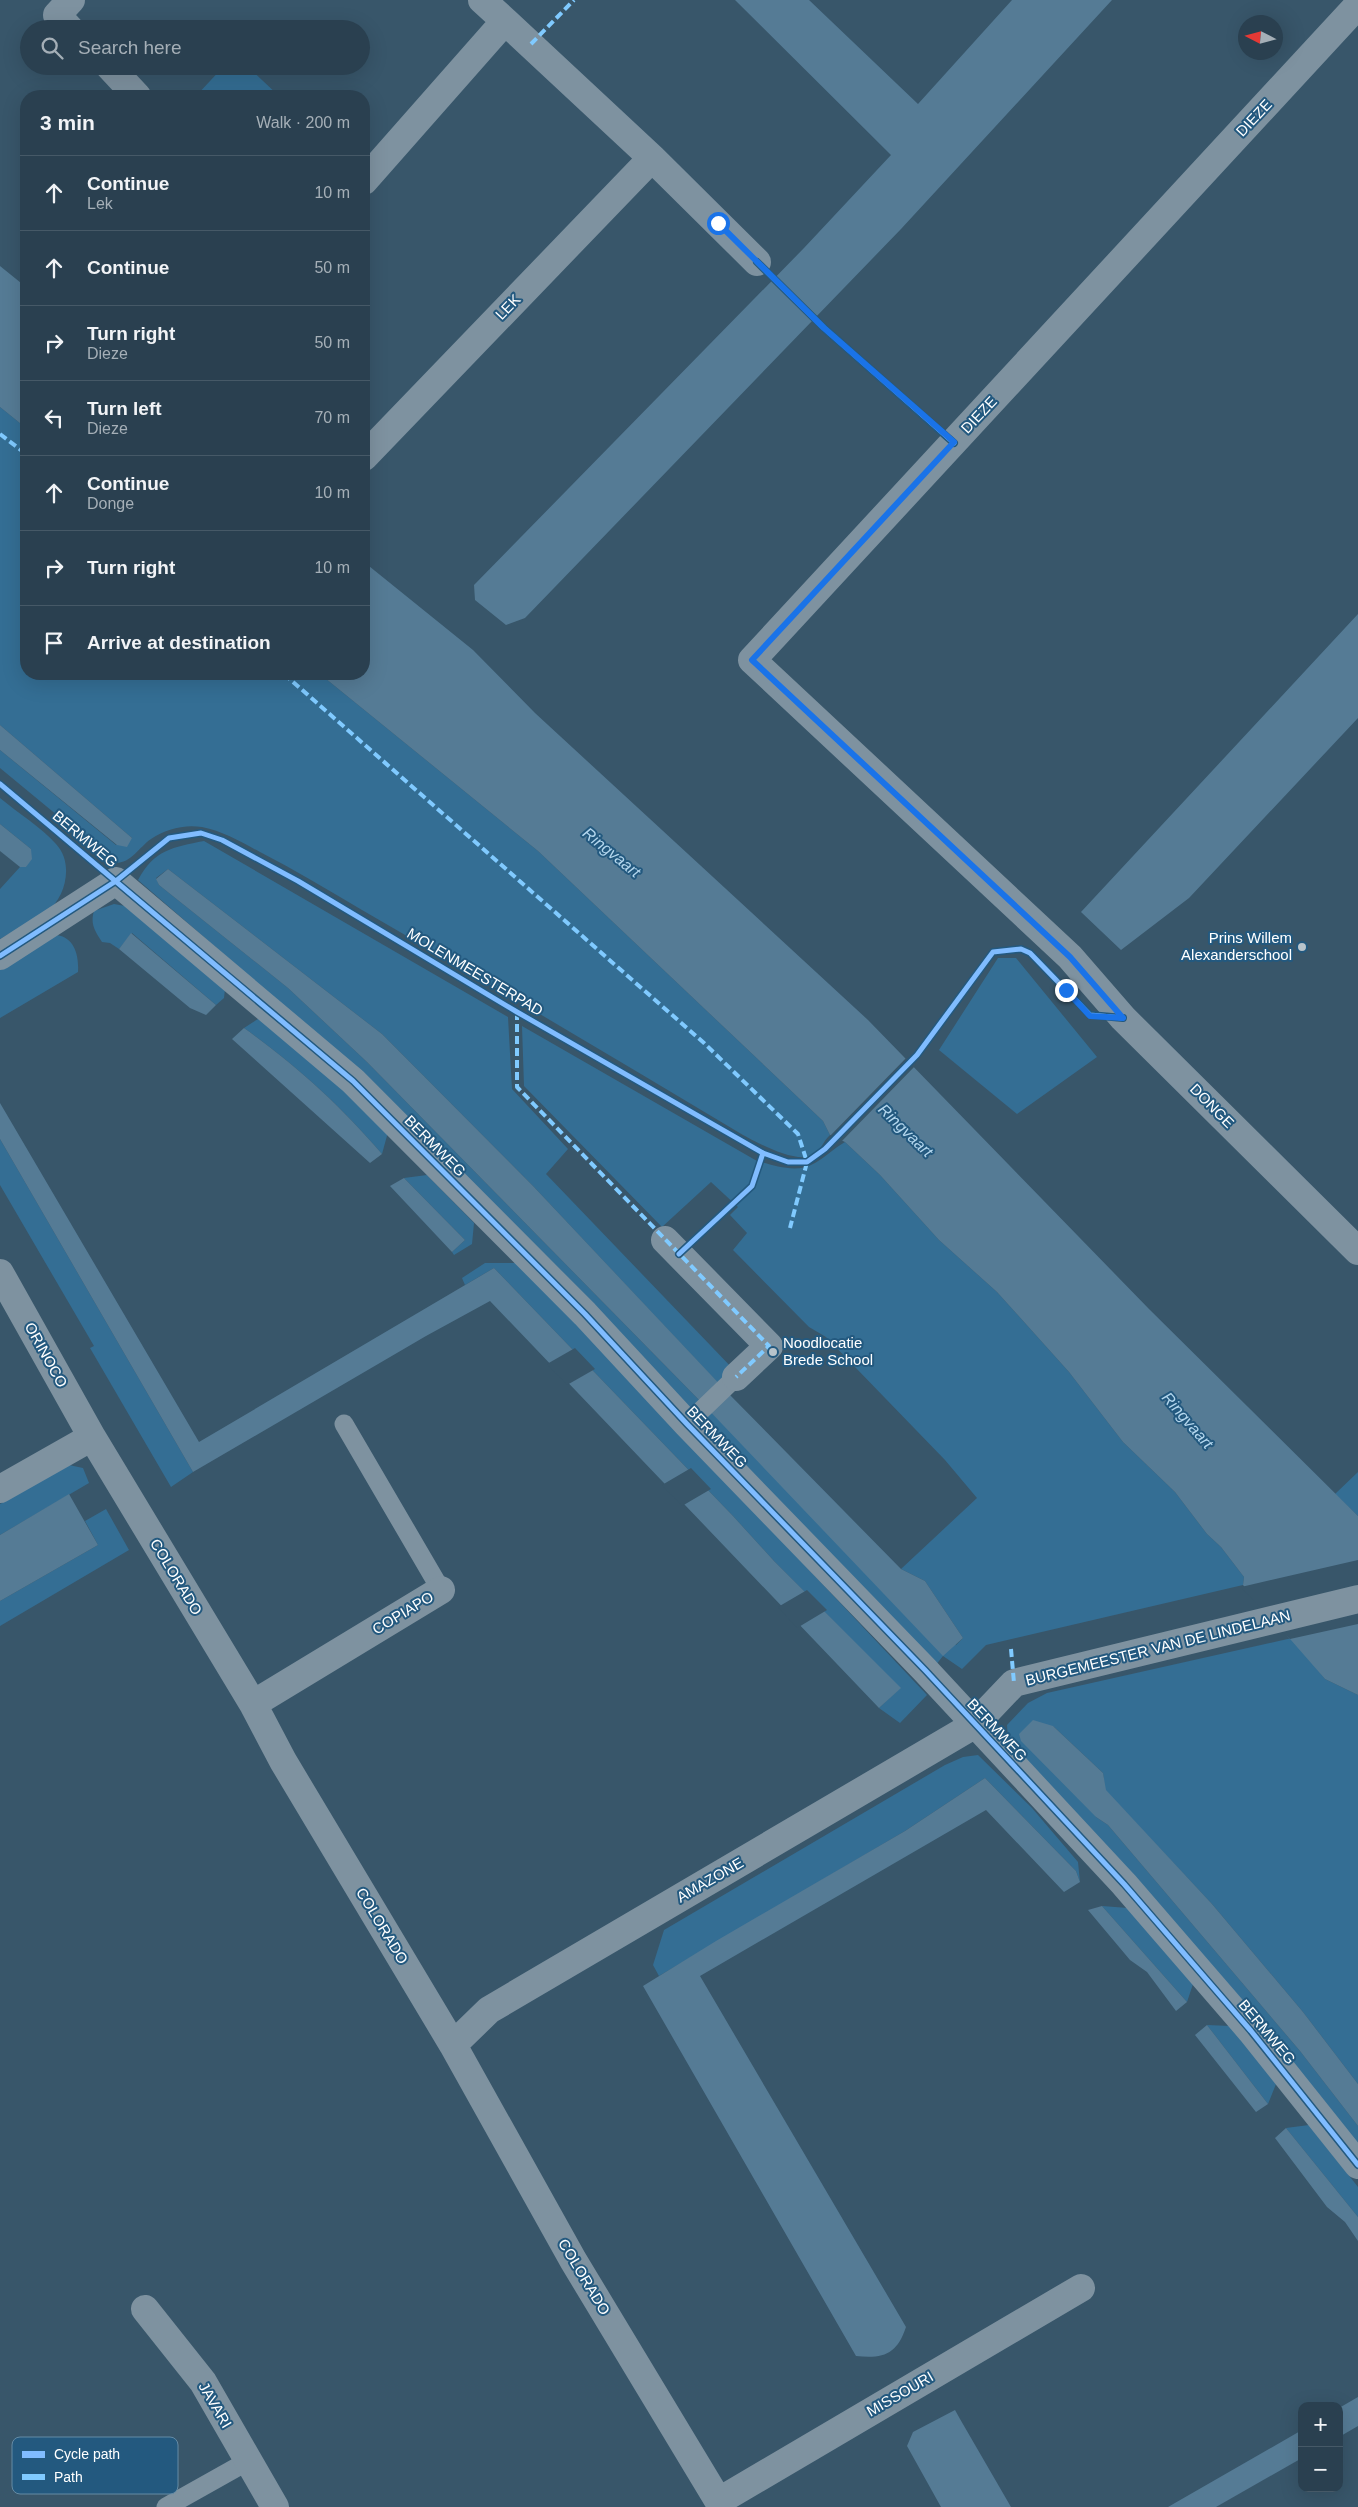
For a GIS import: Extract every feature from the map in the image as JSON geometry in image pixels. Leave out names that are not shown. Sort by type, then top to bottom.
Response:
[{"type":"street","points":[[61,20],[57,16],[71,0]]},
{"type":"street","points":[[482,0],[652,158],[757,262]]},
{"type":"street","name":"DIEZE","points":[[1070,957],[752,660],[1358,5]]},
{"type":"street","points":[[370,174],[505,22]]},
{"type":"street","points":[[117,75],[131,90]]},
{"type":"street","name":"LEK","points":[[370,451],[652,158]]},
{"type":"street","name":"BERMWEG","points":[[0,956],[116,881],[353,1081],[585,1314],[687,1424],[926,1670],[974,1725],[1124,1884],[1251,2031],[1358,2165]]},
{"type":"street","name":"DONGE","points":[[1070,957],[1123,1018],[1358,1251]]},
{"type":"street","points":[[665,1240],[769,1346],[736,1378]]},
{"type":"street","name":"ORINOCO","points":[[0,1273],[92,1437]]},
{"type":"street","points":[[0,1489],[92,1437]]},
{"type":"street","name":"COLORADO","points":[[92,1437],[253,1704],[283,1761],[453,2045],[573,2260],[720,2504]]},
{"type":"street","name":"COPIAPO","points":[[253,1704],[441,1590]]},
{"type":"street","name":"BURGEMEESTER VAN DE LINDELAAN","points":[[974,1725],[1014,1683],[1358,1599]]},
{"type":"street","name":"AMAZONE","points":[[453,2045],[489,2010],[974,1725]]},
{"type":"street","name":"MISSOURI","points":[[720,2504],[1081,2288]]},
{"type":"street","name":"JAVARI","points":[[146,2309],[203,2382],[275,2507]]},
{"type":"lane","points":[[687,1424],[736,1378]]},
{"type":"lane","name":"COPIAPO","points":[[344,1424],[441,1590]]},
{"type":"lane","points":[[166,2507],[248,2461]]},
{"type":"shaded area","points":[[216,75],[257,75],[273,90],[202,90]]},
{"type":"shaded area","points":[[0,407],[20,423],[20,680],[327,680],[538,851],[823,1121],[830,1135],[818,1151],[806,1157],[787,1155],[767,1147],[743,1135],[311,880],[225,834],[202,827],[175,828],[162,832],[151,839],[131,858],[115,863],[0,768],[0,750],[116,845],[132,838],[0,725]]},
{"type":"shaded area","points":[[0,798],[56,844],[62,852],[66,870],[63,889],[54,906],[36,920],[0,939],[0,889],[20,867],[26,867],[31,849],[0,824]]},
{"type":"shaded area","points":[[204,841],[508,1017],[512,1089],[568,1149],[546,1174],[735,1371],[720,1385],[534,1187],[382,1034],[168,869],[156,878],[159,885],[288,988],[367,1062],[702,1403],[693,1412],[359,1071],[138,880],[144,870],[158,856],[183,845]]},
{"type":"shaded area","points":[[114,904],[125,906],[225,989],[224,998],[216,1005],[132,933],[119,949],[110,943],[102,942],[93,924],[94,911]]},
{"type":"shaded area","points":[[57,935],[68,940],[75,949],[78,960],[78,972],[0,1018],[0,968]]},
{"type":"shaded area","points":[[998,958],[1016,958],[1097,1057],[1017,1114],[939,1050]]},
{"type":"shaded area","points":[[261,1017],[327,1072],[388,1132],[382,1154],[317,1086],[244,1028]]},
{"type":"shaded area","points":[[522,1026],[757,1161],[786,1168],[801,1168],[815,1163],[845,1142],[880,1175],[939,1240],[997,1292],[1069,1372],[1123,1442],[1175,1492],[1207,1534],[1221,1547],[1244,1577],[1243,1585],[986,1645],[962,1669],[943,1656],[935,1666],[700,1420],[710,1411],[956,1645],[963,1638],[925,1581],[901,1569],[977,1498],[945,1460],[826,1337],[809,1327],[733,1250],[747,1233],[730,1215],[738,1207],[711,1182],[662,1227],[524,1086]]},
{"type":"shaded area","points":[[0,1139],[193,1472],[171,1487],[90,1348],[94,1346],[0,1185]]},
{"type":"shaded area","points":[[427,1175],[474,1223],[472,1244],[454,1255],[452,1252],[465,1240],[404,1178]]},
{"type":"shaded area","points":[[485,1263],[520,1263],[927,1695],[900,1723],[879,1708],[900,1688],[774,1561],[494,1268],[465,1285],[462,1278]]},
{"type":"shaded area","points":[[69,1465],[83,1468],[89,1483],[0,1535],[0,1504]]},
{"type":"shaded area","points":[[1358,1472],[1358,1516],[1335,1494]]},
{"type":"shaded area","points":[[106,1509],[129,1550],[0,1626],[0,1601],[98,1545],[85,1521]]},
{"type":"shaded area","points":[[1292,1638],[1325,1679],[1358,1695],[1358,2084],[1303,2012],[1212,1904],[1105,1790],[1103,1773],[1053,1726],[1096,1817],[1108,1825],[1300,2051],[1358,2126],[1358,2148],[1008,1740],[1007,1725],[1028,1703],[1047,1693]]},
{"type":"shaded area","points":[[978,1755],[1032,1808],[1078,1862],[1080,1882],[1076,1871],[985,1778],[905,1831],[659,1976],[653,1965],[664,1930],[945,1765],[963,1757]]},
{"type":"shaded area","points":[[1102,1906],[1128,1908],[1194,1981],[1187,2002]]},
{"type":"shaded area","points":[[1207,2025],[1230,2026],[1276,2084],[1268,2104]]},
{"type":"shaded area","points":[[1309,2125],[1358,2187],[1358,2217],[1286,2128]]},
{"type":"water","points":[[735,0],[809,0],[918,104],[1012,0],[1112,0],[901,229],[525,618],[506,625],[475,600],[474,585],[804,248],[891,155]]},
{"type":"water","points":[[0,266],[20,282],[20,423],[0,407]]},
{"type":"water","name":"Ringvaart","points":[[370,567],[473,650],[535,713],[868,1020],[1149,1309],[1358,1516],[1358,1695],[1325,1679],[1243,1585],[1244,1577],[1221,1547],[1207,1534],[1175,1492],[1123,1442],[1069,1372],[997,1292],[939,1240],[880,1175],[845,1142],[830,1135],[823,1121],[538,851],[327,680],[370,680]]},
{"type":"water","points":[[1358,614],[1358,718],[1189,898],[1121,950],[1081,912]]},
{"type":"water","points":[[0,725],[132,838],[127,847],[117,845],[0,750]]},
{"type":"water","points":[[0,824],[31,849],[32,859],[26,867],[20,867],[0,851]]},
{"type":"water","points":[[168,869],[382,1034],[534,1187],[728,1393],[901,1569],[925,1581],[963,1638],[943,1656],[702,1403],[367,1062],[288,988],[159,885],[156,879]]},
{"type":"water","points":[[131,933],[216,1005],[206,1015],[190,1008],[119,949]]},
{"type":"water","points":[[244,1028],[317,1086],[382,1154],[370,1163],[232,1039]]},
{"type":"water","points":[[0,1103],[199,1442],[494,1268],[774,1561],[901,1688],[879,1708],[490,1301],[426,1336],[193,1472],[0,1139]]},
{"type":"water","points":[[404,1178],[465,1240],[452,1252],[390,1186]]},
{"type":"water","points":[[69,1494],[98,1545],[0,1601],[0,1535]]},
{"type":"water","points":[[1033,1720],[1053,1726],[1103,1773],[1106,1790],[1212,1904],[1303,2012],[1358,2084],[1358,2126],[1300,2051],[1108,1825],[1096,1817],[1021,1741],[1019,1734]]},
{"type":"water","points":[[985,1778],[1076,1871],[1080,1882],[1064,1892],[986,1810],[700,1976],[906,2327],[894,2349],[888,2353],[874,2357],[856,2356],[643,1986],[716,1941],[905,1831]]},
{"type":"water","points":[[1102,1906],[1187,2002],[1176,2011],[1147,1972],[1130,1960],[1088,1910]]},
{"type":"water","points":[[1207,2025],[1268,2104],[1256,2112],[1195,2035]]},
{"type":"water","points":[[1286,2128],[1358,2217],[1358,2241],[1345,2222],[1327,2207],[1275,2138]]},
{"type":"water","points":[[1358,2397],[1358,2426],[1343,2435],[1343,2406]]},
{"type":"water","points":[[955,2410],[1011,2507],[941,2507],[907,2446],[913,2432]]},
{"type":"water","points":[[1298,2432],[1298,2460],[1216,2507],[1168,2507]]},
{"type":"pier","points":[[908,1056],[916,1065],[840,1143],[829,1137]]},
{"type":"pier","points":[[575,1348],[595,1369],[567,1385],[547,1364]]},
{"type":"pier","points":[[691,1468],[711,1489],[682,1506],[662,1485]]},
{"type":"pier","points":[[1358,1560],[1358,1624],[1290,1639],[1241,1587]]},
{"type":"pier","points":[[807,1590],[827,1610],[797,1628],[778,1607]]},
{"type":"marked path","points":[[531,44],[574,0]]},
{"type":"marked path","points":[[0,434],[20,449]]},
{"type":"marked path","points":[[291,680],[704,1043],[798,1134],[807,1162],[790,1228]]},
{"type":"marked path","points":[[517,1012],[517,1087],[769,1346],[736,1377]]},
{"type":"marked path","points":[[1011,1649],[1014,1683]]},
{"type":"cycle path","points":[[757,262],[824,328],[954,443]]},
{"type":"cycle path","points":[[0,784],[353,1081],[585,1314],[687,1424],[925,1670],[1124,1884],[1251,2031],[1358,2165]]},
{"type":"cycle path","name":"MOLENMEESTERPAD","points":[[0,956],[116,881],[169,838],[201,833],[222,840],[298,881],[517,1012],[763,1153],[788,1162],[807,1162],[825,1149],[917,1055],[993,952],[1021,949],[1030,953],[1090,1015],[1123,1018]]},
{"type":"cycle path","points":[[679,1254],[752,1186],[763,1153]]},
{"type":"place","name":"Prins Willem Alexanderschool","points":[[1302,947]]},
{"type":"place","name":"Noodlocatie Brede School","points":[[773,1352]]},
{"type":"route","points":[[718,223],[824,328],[954,442],[752,660],[1070,957],[1123,1018],[1090,1016],[1066,990]]}]
